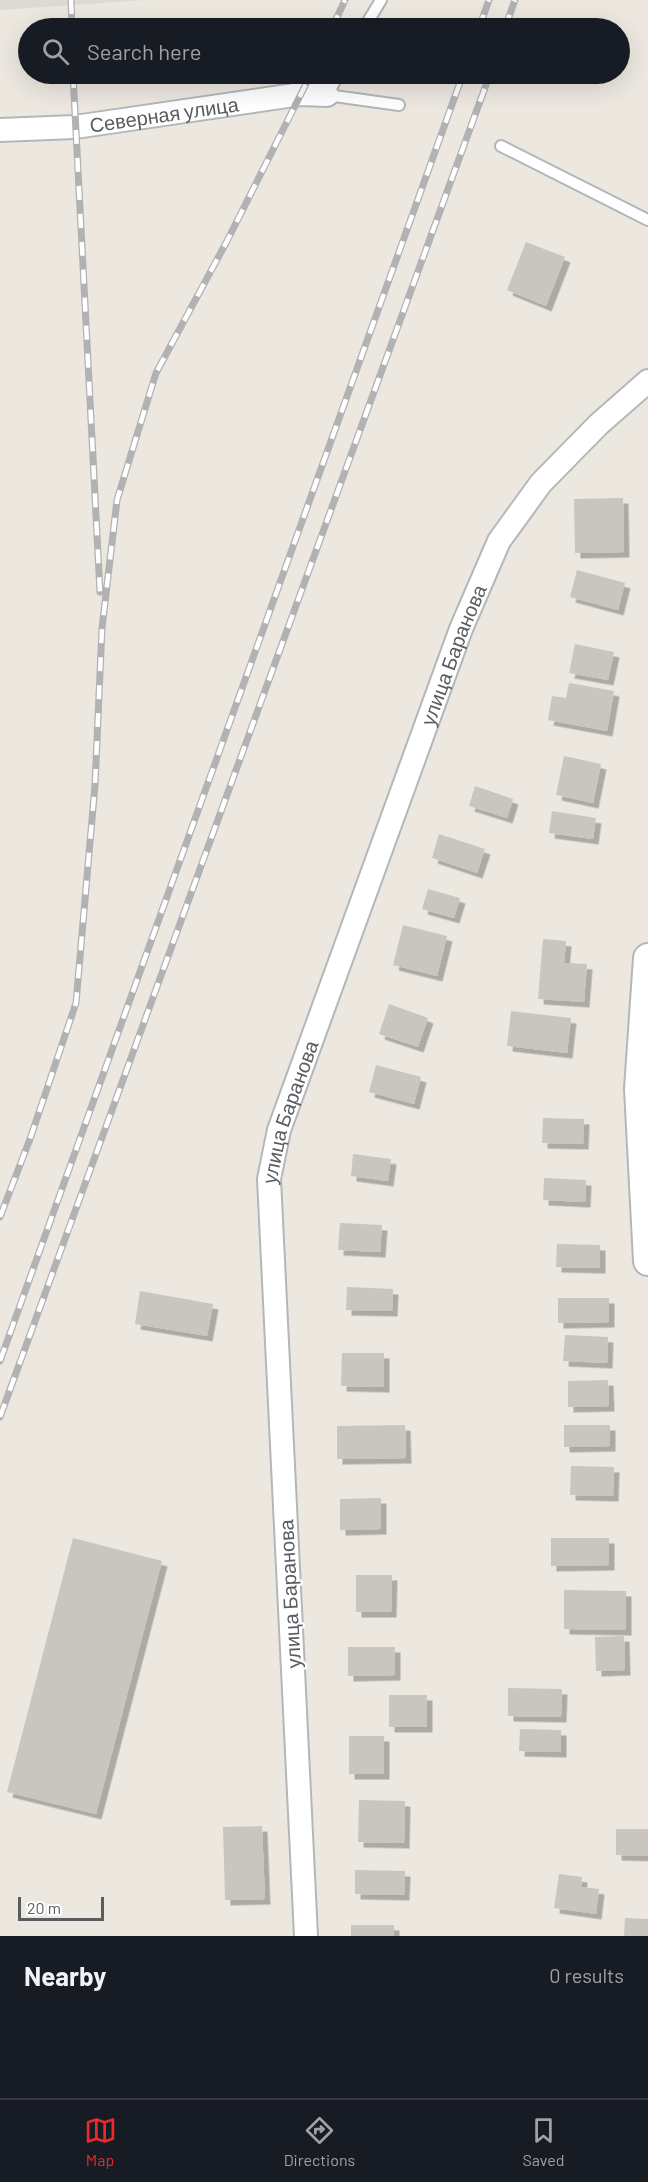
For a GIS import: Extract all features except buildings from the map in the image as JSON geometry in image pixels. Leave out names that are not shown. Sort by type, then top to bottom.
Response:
[{"type":"street","name":"Северная улица","points":[[0,130],[75,127],[301,94],[327,95]]},
{"type":"street","name":"улица Баранова","points":[[306,1936],[269,1179],[279,1130],[461,629],[499,542],[541,483],[599,424],[648,381]]},
{"type":"street","points":[[648,958],[639,1089],[648,1261]]},
{"type":"lane","points":[[370,18],[381,0]]},
{"type":"lane","points":[[333,84],[327,95],[399,105]]},
{"type":"lane","points":[[501,146],[648,220]]},
{"type":"shaded area","points":[[0,0],[146,0],[0,10]]},
{"type":"railway","points":[[71,0],[72,18]]},
{"type":"railway","points":[[337,18],[345,0]]},
{"type":"railway","points":[[483,18],[489,0]]},
{"type":"railway","points":[[509,18],[515,0]]},
{"type":"railway","points":[[74,84],[100,592]]},
{"type":"railway","points":[[0,1217],[30,1139],[76,1003],[95,785],[102,628],[117,500],[156,373],[227,241],[306,84]]},
{"type":"railway","points":[[0,1361],[459,84]]},
{"type":"railway","points":[[0,1417],[486,84]]}]
